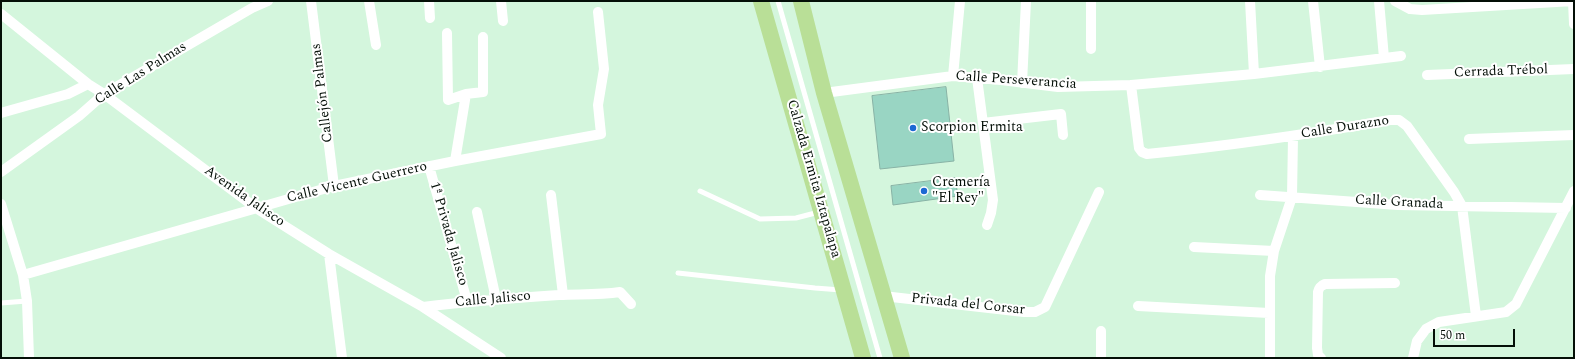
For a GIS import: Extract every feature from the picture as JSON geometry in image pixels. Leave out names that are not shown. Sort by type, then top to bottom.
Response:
[{"type":"main road","name":"Calzada Ermita Iztapalapa","points":[[761,1],[863,358]]},
{"type":"main road","points":[[801,1],[824,93],[902,358]]},
{"type":"street","name":"Calle Las Palmas","points":[[1,172],[79,116],[104,94],[252,8],[268,1]]},
{"type":"street","name":"Callejón Palmas","points":[[311,1],[334,186]]},
{"type":"street","points":[[368,1],[376,45]]},
{"type":"street","points":[[429,1],[430,18]]},
{"type":"street","points":[[501,1],[503,21]]},
{"type":"street","points":[[953,76],[960,1]]},
{"type":"street","points":[[1022,82],[1026,1]]},
{"type":"street","points":[[1090,49],[1091,1]]},
{"type":"street","points":[[1250,1],[1254,74]]},
{"type":"street","points":[[1313,1],[1320,66],[1401,56]]},
{"type":"street","points":[[1378,1],[1384,58]]},
{"type":"street","points":[[1395,1],[1410,9],[1422,10],[1573,1],[1574,24]]},
{"type":"street","name":"Calle Vicente Guerrero","points":[[23,275],[334,186],[429,166],[601,134],[598,105],[604,69],[598,12]]},
{"type":"street","name":"Avenida Jalisco","points":[[1,14],[88,84],[104,94],[256,208],[329,254],[423,307],[501,358]]},
{"type":"street","points":[[447,33],[448,100],[466,94],[483,92],[483,37]]},
{"type":"street","name":"Calle Perseverancia","points":[[824,93],[953,76],[1022,82],[1058,87],[1131,85],[1254,74],[1320,66]]},
{"type":"street","name":"Cerrada Trébol","points":[[1427,75],[1574,69]]},
{"type":"street","points":[[977,78],[993,200],[987,225]]},
{"type":"street","points":[[1,113],[68,94],[88,84]]},
{"type":"street","name":"Calle Durazno","points":[[1131,85],[1139,148],[1142,152],[1147,154],[1210,148],[1292,137],[1390,120],[1399,120],[1407,126],[1454,192],[1462,206],[1476,316]]},
{"type":"street","points":[[455,161],[466,94]]},
{"type":"street","points":[[983,123],[1061,114],[1063,136]]},
{"type":"street","points":[[1469,139],[1574,135]]},
{"type":"street","points":[[1270,358],[1270,276],[1274,251],[1292,197],[1292,137]]},
{"type":"street","name":"1ª Privada Jalisco","points":[[429,166],[467,301]]},
{"type":"street","points":[[1413,358],[1417,341],[1426,329],[1439,322],[1506,312],[1516,304],[1574,191]]},
{"type":"street","name":"Privada del Corsar","points":[[883,296],[1035,312],[1045,307],[1099,192]]},
{"type":"street","points":[[551,194],[563,295]]},
{"type":"street","name":"Calle Granada","points":[[1260,195],[1398,204],[1566,208]]},
{"type":"street","points":[[1,204],[23,275],[27,301],[29,358]]},
{"type":"street","points":[[477,212],[496,299]]},
{"type":"street","points":[[1194,247],[1274,251]]},
{"type":"street","points":[[329,254],[342,358]]},
{"type":"street","points":[[1321,358],[1318,355],[1317,348],[1319,288],[1325,284],[1395,283]]},
{"type":"street","name":"Calle Jalisco","points":[[423,307],[467,301],[563,295],[602,295],[620,292],[631,304]]},
{"type":"street","points":[[1138,306],[1270,313]]},
{"type":"street","points":[[1101,331],[1101,358]]},
{"type":"lane","points":[[778,1],[880,358]]},
{"type":"lane","points":[[700,191],[760,219],[796,218],[822,212]]},
{"type":"lane","points":[[678,273],[844,290]]},
{"type":"lane","points":[[1,303],[27,301]]},
{"type":"building","name":"Scorpion Ermita","points":[[946,87],[954,161],[880,169],[872,96]]},
{"type":"building","name":"Cremería \"El Rey\"","points":[[955,178],[958,196],[893,205],[891,186]]},
{"type":"place","name":"Scorpion Ermita","points":[[913,128]]},
{"type":"place","name":"Cremería \"El Rey\"","points":[[924,191]]}]
